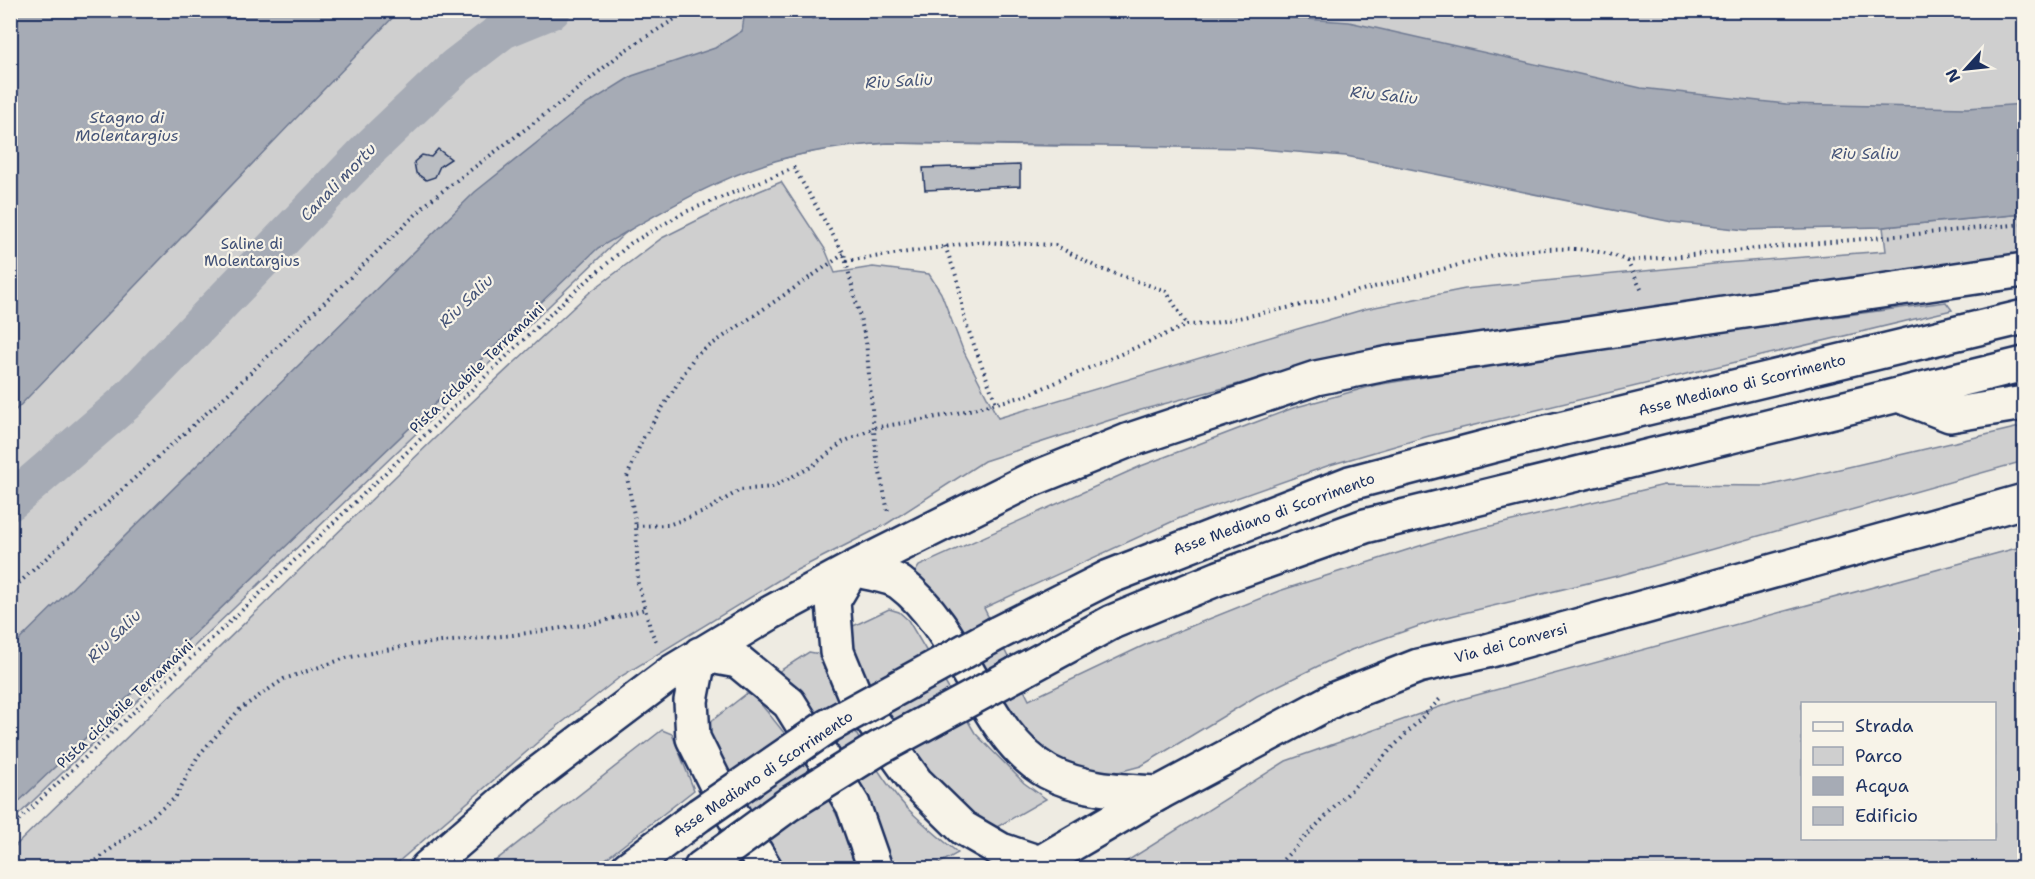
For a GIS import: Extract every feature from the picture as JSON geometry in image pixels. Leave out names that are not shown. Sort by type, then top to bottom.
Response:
[{"type":"main road","points":[[427,868],[524,784],[672,672],[700,654],[852,569],[1028,480],[1126,441],[1316,378],[1390,363],[2025,270]]},
{"type":"main road","name":"Asse Mediano di Scorrimento","points":[[628,868],[699,815],[828,726],[996,634],[1109,577],[1350,483],[1510,441],[2025,317]]},
{"type":"main road","points":[[711,861],[789,804],[879,748],[1112,622],[1220,578],[1365,526],[2025,364]]},
{"type":"main road","points":[[1901,396],[1950,415],[2025,402]]},
{"type":"main road","name":"Via dei Conversi","points":[[1036,866],[1159,793],[1338,698],[1418,666],[1487,651],[2025,501]]},
{"type":"main road","points":[[852,569],[899,582],[938,622],[1014,746],[1048,772],[1101,789],[1159,793]]},
{"type":"main road","points":[[852,569],[833,601],[837,652],[856,698],[916,782],[963,828],[1036,866]]},
{"type":"main road","points":[[700,654],[691,701],[693,738],[724,800],[765,868]]},
{"type":"main road","points":[[700,654],[738,661],[789,703],[853,805],[875,868]]},
{"type":"path","points":[[10,591],[243,380],[432,199],[563,101],[624,51],[689,10]]},
{"type":"path","name":"Pista ciclabile Terramaini","points":[[10,828],[270,584],[567,298],[631,243],[685,212],[794,168],[844,254],[866,342],[874,428]]},
{"type":"path","points":[[636,526],[668,525],[704,512],[740,490],[772,487],[811,467],[843,442],[874,428],[1025,396],[1187,325],[1209,324],[1316,302],[1505,253],[1538,249],[1609,252],[1627,261],[2025,224]]},
{"type":"path","points":[[846,261],[977,242],[1055,246],[1098,268],[1166,291],[1187,325]]},
{"type":"path","points":[[945,246],[958,281],[965,321],[996,403]]},
{"type":"path","points":[[672,672],[651,631],[638,583],[636,526],[627,477],[642,441],[695,356],[844,254]]},
{"type":"path","points":[[87,868],[175,798],[198,756],[240,709],[284,679],[357,656],[411,645],[513,636],[597,623],[645,609]]},
{"type":"path","points":[[1275,868],[1446,693]]},
{"type":"green space","name":"Saline di Molentargius","points":[[10,11],[2024,11],[2024,201],[1317,142],[1057,146],[888,143],[834,147],[741,168],[659,208],[623,235],[11,822]]},
{"type":"green space","points":[[781,182],[825,249],[835,273],[873,267],[929,274],[941,293],[963,350],[998,418],[1365,309],[1465,289],[1724,263],[1886,251],[1883,227],[2024,214],[2024,256],[1512,328],[1355,353],[1141,410],[984,461],[885,525],[787,575],[620,677],[545,736],[391,868],[11,868],[11,850],[470,404],[590,292],[662,238],[738,200]]},
{"type":"green space","points":[[1946,302],[1952,310],[1429,436],[1330,465],[1180,518],[984,608],[1029,700],[1149,643],[1279,591],[1457,534],[1664,485],[1767,486],[2024,426],[2024,461],[1621,575],[1439,619],[1351,650],[1257,696],[1141,766],[1111,774],[1049,761],[1021,735],[952,614],[914,574],[919,566],[1141,466],[1293,408],[1376,385],[1600,348]]},
{"type":"green space","points":[[2024,546],[2024,868],[1116,868],[1286,761],[1462,699]]},
{"type":"green space","points":[[889,609],[899,612],[908,620],[975,733],[1024,783],[1046,799],[997,827],[969,816],[937,787],[858,676],[847,629]]},
{"type":"green space","points":[[809,652],[820,654],[844,712],[894,793],[912,813],[958,853],[931,868],[891,868],[884,843],[847,762],[814,712],[778,672]]},
{"type":"green space","points":[[746,694],[753,695],[769,714],[815,776],[839,821],[856,868],[777,868],[700,730]]},
{"type":"green space","points":[[662,730],[672,734],[694,790],[594,868],[486,868]]},
{"type":"water","name":"Riu Saliu","points":[[885,10],[1179,10],[1349,22],[1641,88],[1786,104],[1967,108],[2024,104],[2024,214],[1883,227],[1745,230],[1672,222],[1346,156],[1249,148],[888,143],[831,149],[775,161],[707,188],[598,248],[11,809],[11,648],[475,192],[579,109],[632,76],[715,48],[742,31],[745,11],[808,11],[812,19]]},
{"type":"water","name":"Stagno di Molentargius","points":[[10,11],[399,11],[11,415]]},
{"type":"building","points":[[438,149],[451,159],[440,166],[435,177],[426,180],[416,173],[414,162],[422,155],[431,157]]},
{"type":"building","points":[[1020,165],[1020,186],[925,190],[923,168]]},
{"type":"waterway","name":"Canali mortu","points":[[10,502],[125,403],[371,147],[455,67],[503,30],[552,10]]}]
